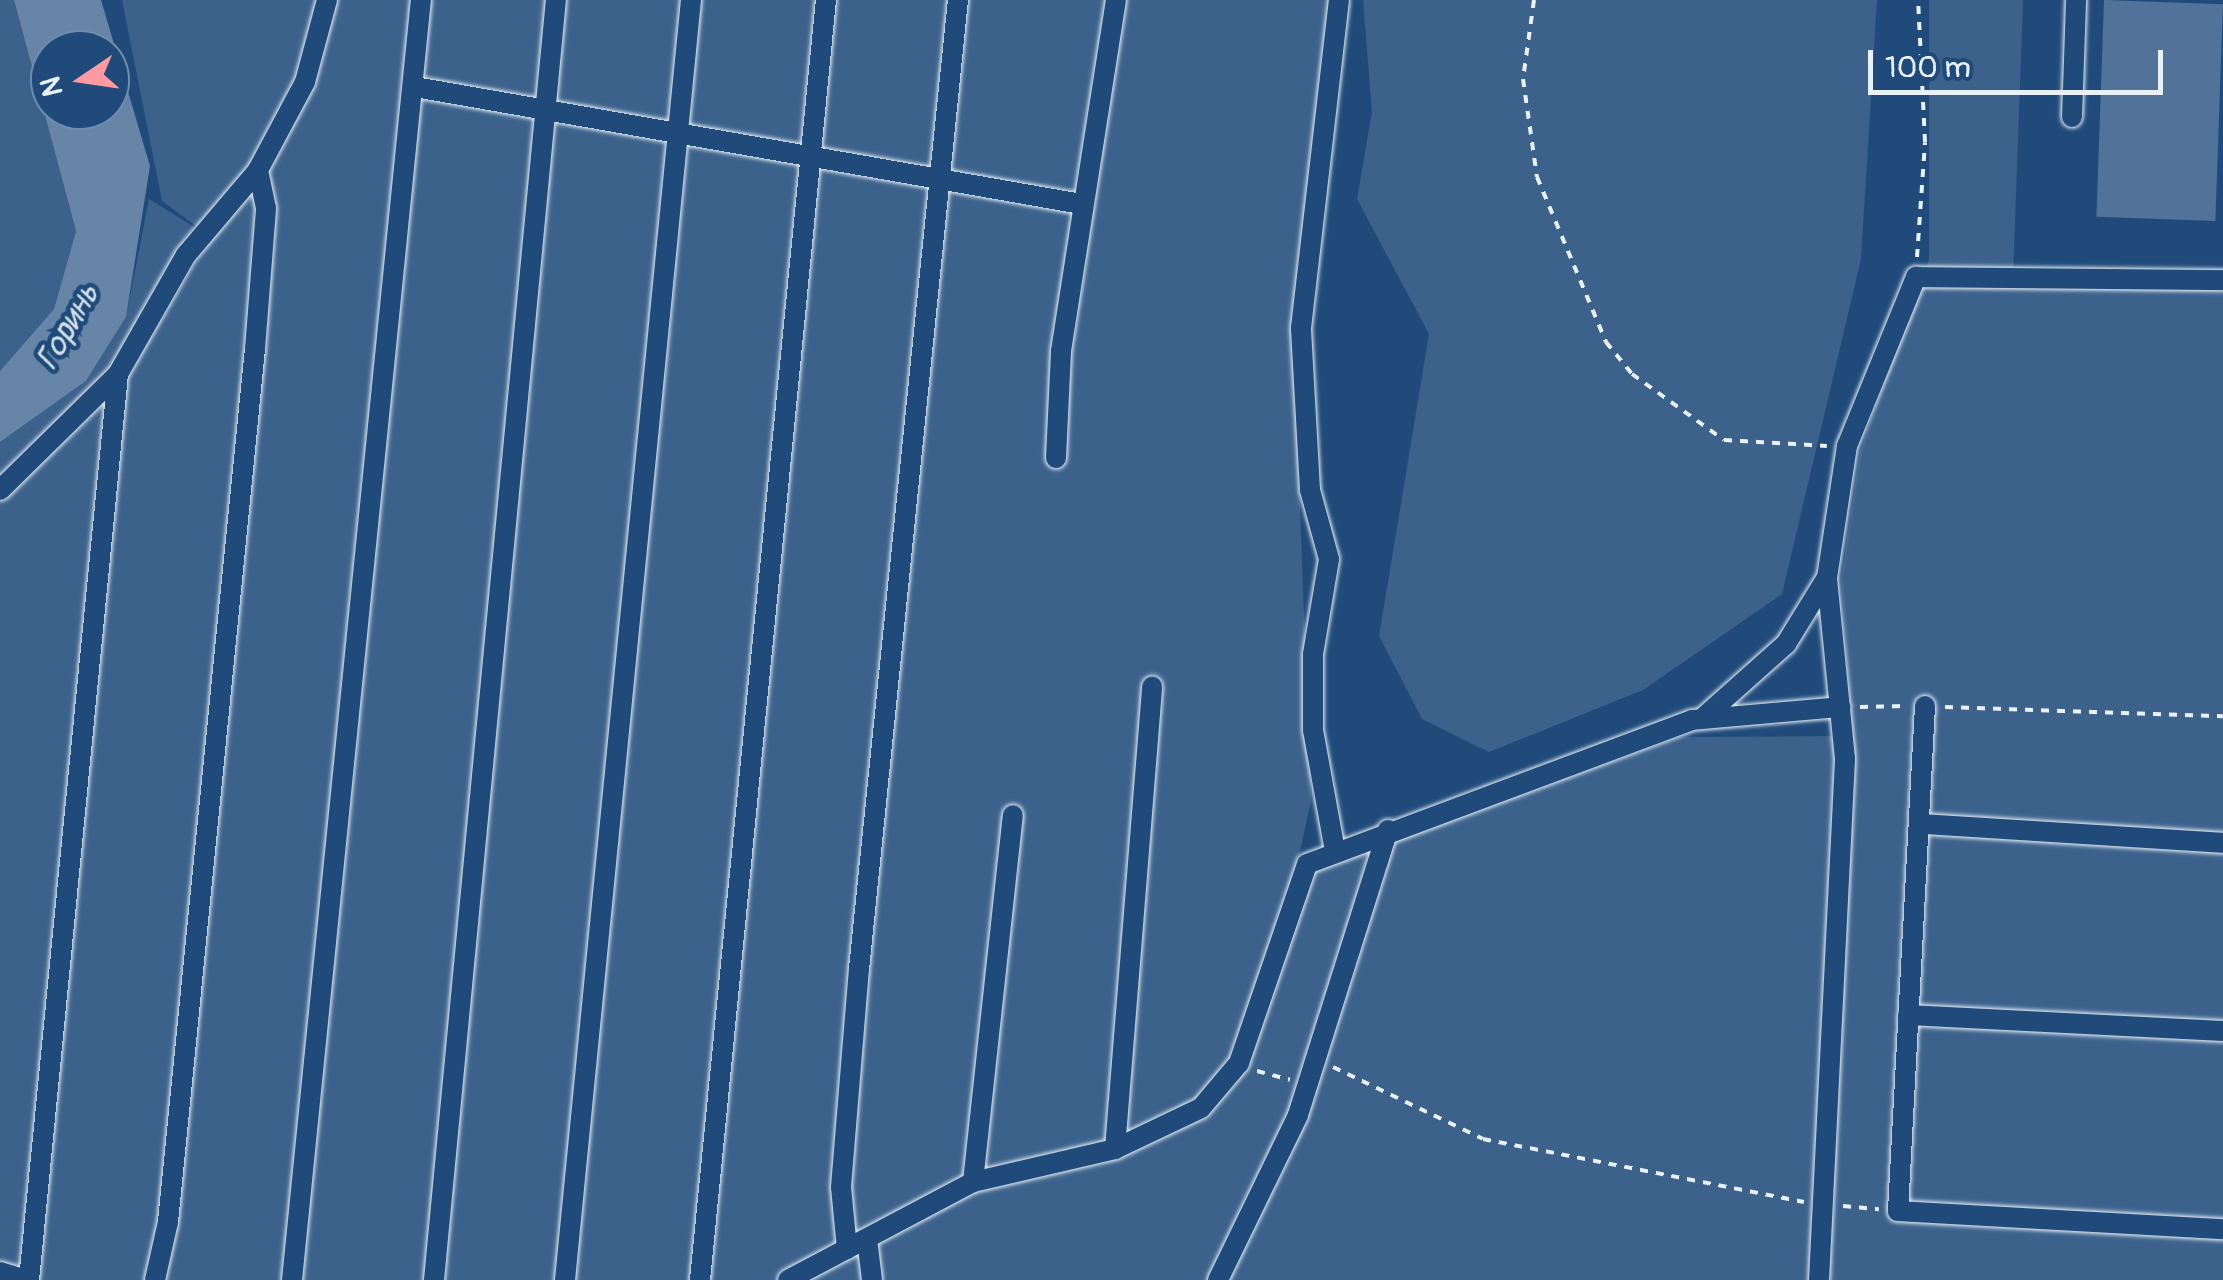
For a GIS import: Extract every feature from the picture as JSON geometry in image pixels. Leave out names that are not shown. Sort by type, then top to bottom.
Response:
[{"type":"street","points":[[0,490],[118,374],[186,255],[258,170],[305,82],[327,0]]},
{"type":"street","points":[[292,1280],[421,0]]},
{"type":"street","points":[[434,1280],[556,0]]},
{"type":"street","points":[[565,1280],[691,0]]},
{"type":"street","points":[[700,1280],[826,0]]},
{"type":"street","points":[[847,1249],[840,1187],[958,0]]},
{"type":"street","points":[[1056,458],[1081,204],[1116,0]]},
{"type":"street","points":[[1335,851],[1313,730],[1329,560],[1310,490],[1300,328],[1339,0]]},
{"type":"street","points":[[2072,118],[2076,0]]},
{"type":"street","points":[[414,86],[939,182],[1081,204]]},
{"type":"street","points":[[155,1280],[168,1222],[253,369],[266,208],[258,170]]},
{"type":"street","points":[[1819,1280],[1818,1205],[1843,826],[1840,707],[1827,578],[1846,446],[1916,277],[2223,280]]},
{"type":"street","points":[[0,1272],[28,1280],[118,374]]},
{"type":"street","points":[[1703,718],[1786,644],[1827,578]]},
{"type":"street","points":[[1115,1149],[1152,686]]},
{"type":"street","points":[[1926,706],[1923,824],[1898,1211],[2223,1228]]},
{"type":"street","points":[[788,1280],[973,1182],[1115,1149],[1201,1108],[1238,1063],[1294,885],[1307,864],[1388,830],[1703,718],[1840,707]]},
{"type":"street","points":[[973,1182],[1013,815]]},
{"type":"street","points":[[1923,824],[2223,843]]},
{"type":"street","points":[[1218,1280],[1312,1075],[1388,830]]},
{"type":"street","points":[[1908,1015],[2223,1031]]},
{"type":"street","points":[[867,1238],[872,1280]]},
{"type":"path","points":[[1534,0],[1523,79],[1537,178],[1606,342],[1632,374],[1724,440],[1846,446]]},
{"type":"path","points":[[1916,277],[1925,142],[1918,0]]},
{"type":"path","points":[[1840,707],[1926,706],[2223,716]]},
{"type":"path","points":[[1238,1063],[1282,1082],[1337,1065],[1483,1139],[1818,1205],[1898,1211]]},
{"type":"shaded area","points":[[0,0],[14,0],[30,60],[30,130],[49,130],[76,231],[54,309],[0,371]]},
{"type":"shaded area","points":[[122,0],[1333,0],[1293,321],[1311,801],[1294,878],[1680,737],[1853,736],[1841,581],[1860,451],[1929,260],[1929,0],[2023,0],[2013,278],[2223,288],[2223,1280],[0,1280],[0,501],[126,379],[211,237],[162,201]]},
{"type":"shaded area","points":[[1363,0],[1877,0],[1861,259],[1782,594],[1643,690],[1489,752],[1422,719],[1379,636],[1429,334],[1357,199],[1372,112]]},
{"type":"shaded area","points":[[149,199],[194,227],[112,370],[0,475],[0,442],[86,381],[126,317]]},
{"type":"water","points":[[14,0],[101,0],[110,30],[30,30],[30,60]]},
{"type":"water","name":"Горинь","points":[[130,98],[150,166],[126,317],[86,381],[0,442],[0,371],[54,309],[76,231],[49,130],[130,130]]},
{"type":"building","points":[[2104,0],[2223,4],[2215,221],[2096,217]]}]
